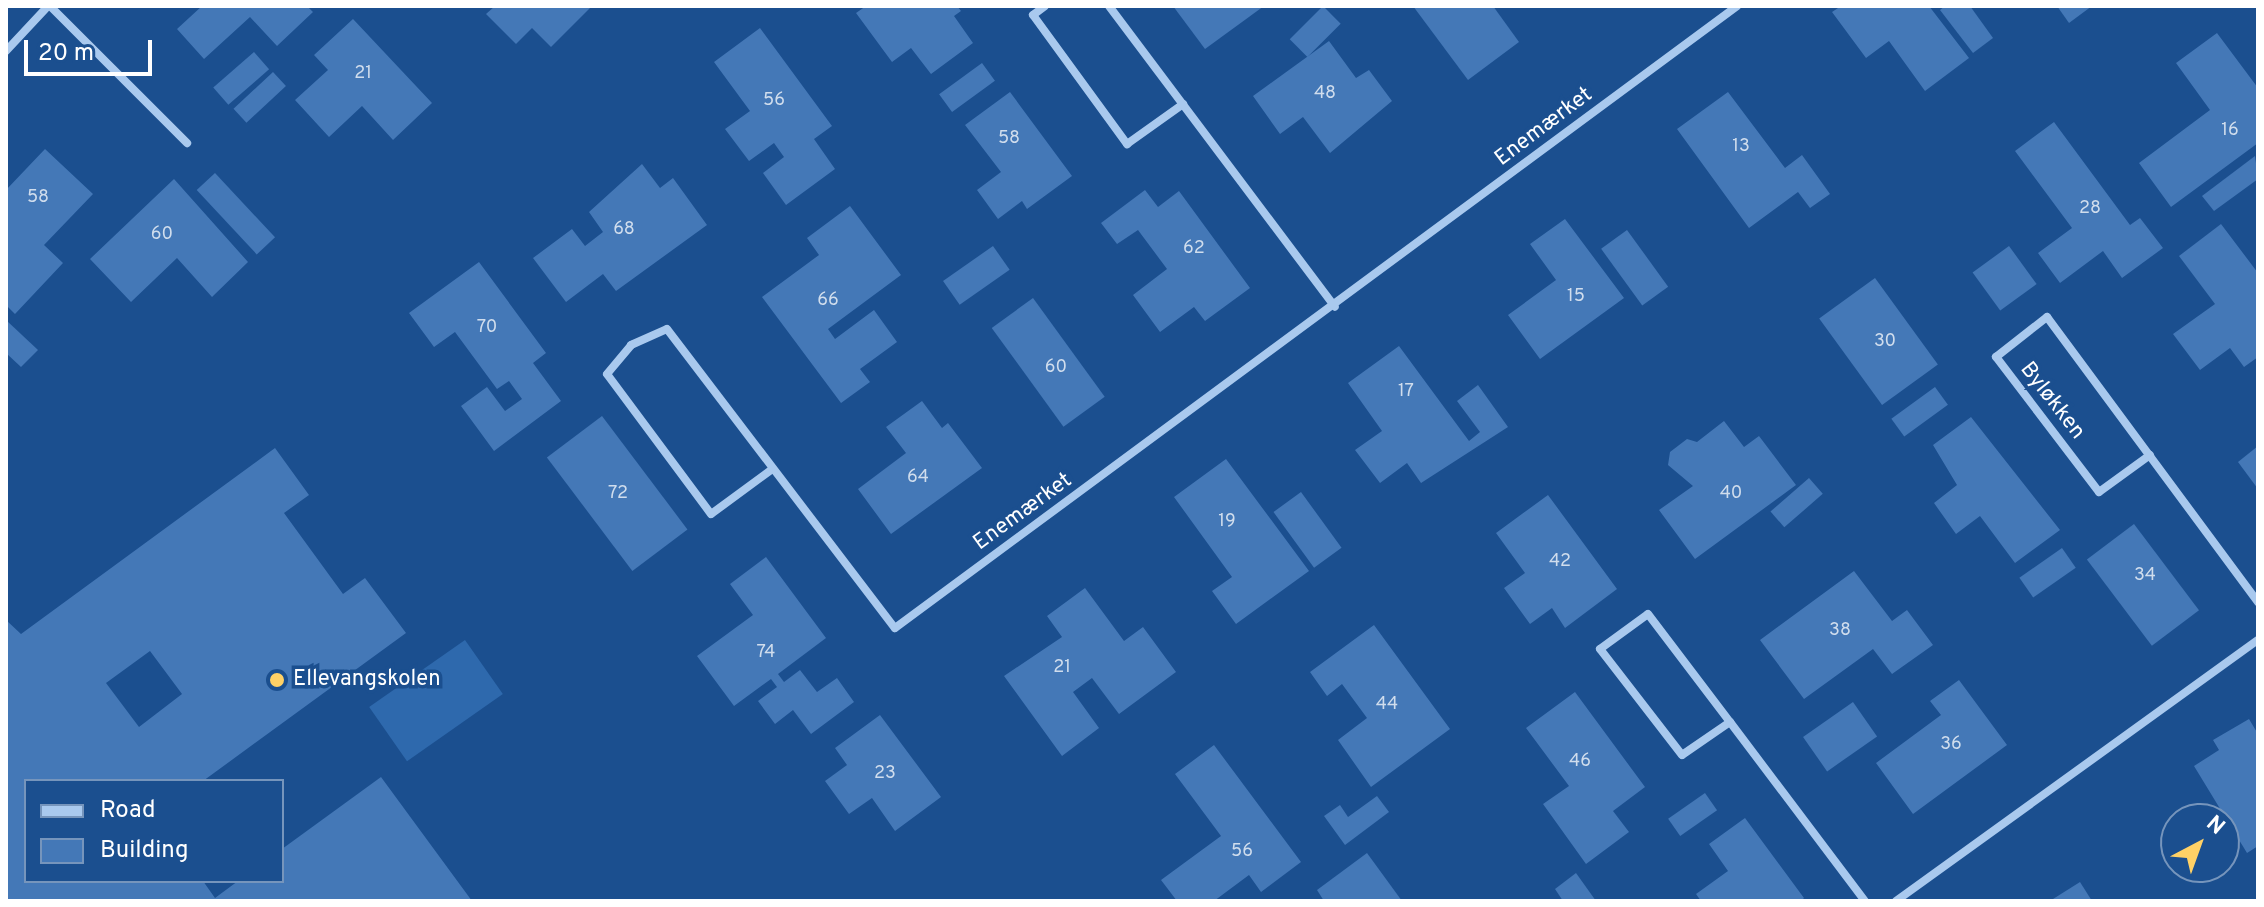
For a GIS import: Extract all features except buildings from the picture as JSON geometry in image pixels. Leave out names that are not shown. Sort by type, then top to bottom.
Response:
[{"type":"street","points":[[6,51],[49,6],[187,143]]},
{"type":"street","points":[[1045,6],[1033,15],[1127,144],[1183,104]]},
{"type":"street","points":[[1109,6],[1335,307]]},
{"type":"street","name":"Enemærket","points":[[771,470],[711,514],[607,374],[631,345],[667,329],[771,470],[895,628],[1335,307],[1737,6]]},
{"type":"street","name":"Byløkken","points":[[2150,455],[2099,492],[1996,357],[2047,317],[2150,455],[2258,602]]},
{"type":"street","points":[[1730,722],[1682,755],[1600,649],[1648,614],[1730,722],[1865,901]]},
{"type":"street","points":[[1896,901],[2258,640]]},
{"type":"shaded area","points":[[465,640],[503,694],[407,761],[369,707]]},
{"type":"place","name":"Ellevangskolen","points":[[277,680]]}]
